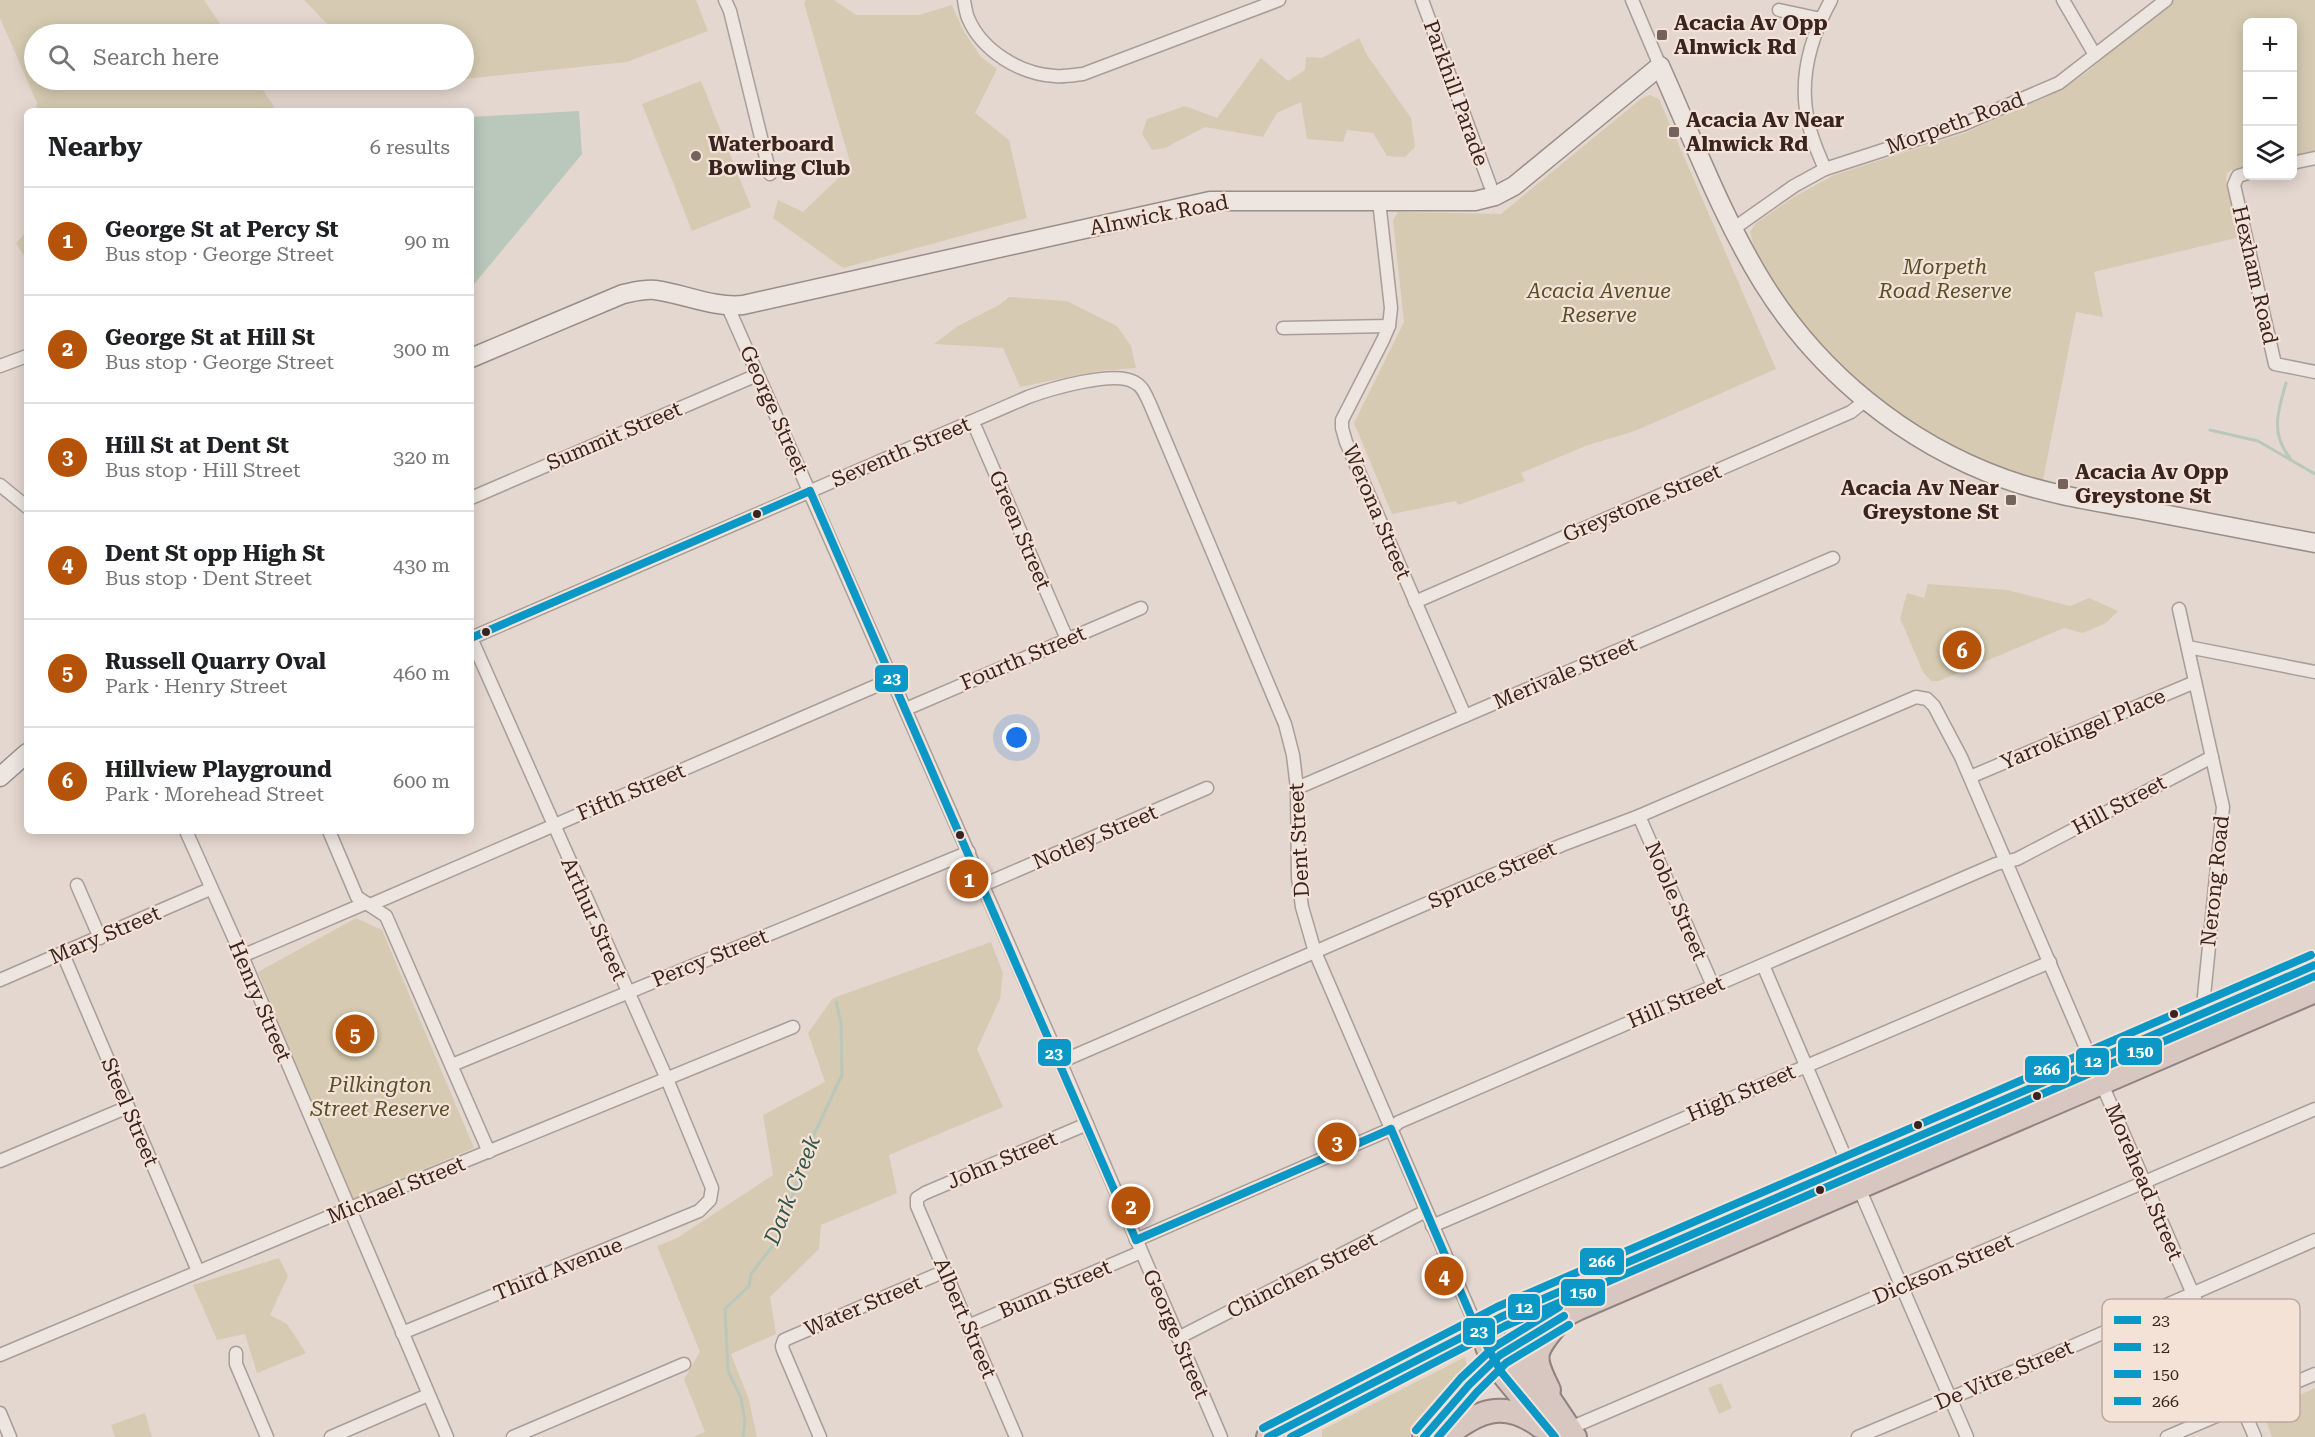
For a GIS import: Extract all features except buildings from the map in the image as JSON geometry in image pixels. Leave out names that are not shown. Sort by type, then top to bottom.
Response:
[{"type":"highway","points":[[1424,1437],[1469,1385],[1500,1355],[1564,1316],[1859,1188],[2096,1072],[2205,1013],[2315,964]]},
{"type":"highway","points":[[1268,1437],[1477,1328],[1849,1166],[2096,1072],[2212,1035],[2315,991]]},
{"type":"highway","points":[[2205,1013],[2212,1035]]},
{"type":"highway","points":[[1562,1430],[1540,1371],[1538,1353],[1542,1343],[1564,1316]]},
{"type":"highway","points":[[1477,1328],[1562,1430]]},
{"type":"highway","points":[[1445,1437],[1471,1418],[1486,1411],[1498,1410],[1507,1410],[1562,1430]]},
{"type":"street","points":[[725,0],[730,11],[770,174]]},
{"type":"street","points":[[964,0],[968,18],[984,42],[1001,57],[1027,71],[1055,76],[1083,74],[1278,0]]},
{"type":"street","name":"Parkhill Parade","points":[[1422,0],[1490,185]]},
{"type":"street","points":[[1632,0],[1733,229],[1763,283],[1792,325],[1825,363],[1866,400],[1927,443],[1960,461],[2006,480],[2059,494],[2315,543]]},
{"type":"street","points":[[1825,169],[1808,125],[1804,89],[1808,53],[1831,0]]},
{"type":"street","points":[[2063,0],[2095,55]]},
{"type":"street","name":"Morpeth Road","points":[[1733,229],[1794,186],[1825,169],[1964,124],[2059,83],[2166,0]]},
{"type":"street","points":[[1779,10],[1821,19]]},
{"type":"street","name":"Alnwick Road","points":[[728,307],[1210,201],[1475,201],[1495,196],[1514,186],[1660,66]]},
{"type":"street","points":[[2297,162],[2315,158]]},
{"type":"street","name":"Hexham Road","points":[[2243,174],[2238,176],[2234,185],[2275,364],[2315,372]]},
{"type":"street","name":"Werona Street","points":[[1379,201],[1391,308],[1389,326],[1342,420],[1342,429],[1465,716]]},
{"type":"street","points":[[474,357],[623,294],[639,290],[654,290],[728,307]]},
{"type":"street","name":"George Street","points":[[728,307],[969,852],[1221,1437]]},
{"type":"street","points":[[1283,327],[1389,326]]},
{"type":"street","points":[[0,366],[24,357]]},
{"type":"street","name":"Summit Street","points":[[474,497],[757,375]]},
{"type":"street","name":"Seventh Street","points":[[474,637],[1028,397],[1086,381],[1125,378],[1138,384]]},
{"type":"street","name":"Dent Street","points":[[1138,384],[1150,404],[1277,703],[1293,755],[1297,788],[1298,878],[1302,907],[1315,952],[1477,1328]]},
{"type":"street","name":"Greystone Street","points":[[1415,602],[1851,412],[1866,400]]},
{"type":"street","name":"Green Street","points":[[970,422],[976,429],[1067,639]]},
{"type":"street","points":[[0,485],[24,505]]},
{"type":"street","name":"Merivale Street","points":[[1297,788],[1833,558]]},
{"type":"street","name":"Fourth Street","points":[[906,709],[1141,608]]},
{"type":"street","name":"Nerong Road","points":[[2179,609],[2223,807],[2204,996],[2205,1013]]},
{"type":"street","name":"Arthur Street","points":[[474,645],[667,1079],[712,1188],[710,1200]]},
{"type":"street","points":[[2188,647],[2315,672]]},
{"type":"street","name":"Fifth Street","points":[[242,956],[553,826],[892,679]]},
{"type":"street","name":"Yarrokingel Place","points":[[1971,777],[2195,682]]},
{"type":"street","name":"Spruce Street","points":[[1060,1062],[1562,844],[1639,816],[1916,697],[1927,699]]},
{"type":"street","name":"Morehead Street","points":[[1927,699],[1934,705],[1971,777],[2194,1299]]},
{"type":"street","points":[[0,777],[24,756]]},
{"type":"street","name":"Hill Street","points":[[1136,1240],[1390,1129],[1399,1122],[1713,986],[2017,859],[2212,757]]},
{"type":"street","name":"Notley Street","points":[[983,885],[1207,788]]},
{"type":"street","name":"Noble Street","points":[[1639,816],[1713,986]]},
{"type":"street","name":"Henry Street","points":[[187,834],[242,956],[447,1437]]},
{"type":"street","points":[[330,834],[357,897],[386,916],[489,1152]]},
{"type":"street","name":"Percy Street","points":[[452,1065],[969,852]]},
{"type":"street","points":[[77,885],[100,938]]},
{"type":"street","name":"Mary Street","points":[[0,980],[210,889]]},
{"type":"street","name":"Steel Street","points":[[63,954],[198,1271]]},
{"type":"street","name":"High Street","points":[[1432,1226],[2050,962]]},
{"type":"street","points":[[1763,966],[1849,1166]]},
{"type":"street","name":"Michael Street","points":[[0,1355],[350,1208],[793,1027]]},
{"type":"street","points":[[0,1161],[128,1107]]},
{"type":"street","name":"Dickson Street","points":[[1562,1430],[2315,1109]]},
{"type":"street","name":"John Street","points":[[917,1198],[1087,1125]]},
{"type":"street","points":[[1859,1188],[1967,1437]]},
{"type":"street","name":"Albert Street","points":[[917,1198],[917,1206],[1016,1437]]},
{"type":"street","name":"Third Avenue","points":[[402,1333],[699,1212],[710,1200]]},
{"type":"street","name":"Chinchen Street","points":[[1178,1338],[1426,1211]]},
{"type":"street","name":"De Vitre Street","points":[[2180,1299],[2315,1240]]},
{"type":"street","name":"Bunn Street","points":[[968,1326],[1141,1252]]},
{"type":"street","name":"Water Street","points":[[820,1437],[783,1350],[783,1343],[788,1338],[945,1271]]},
{"type":"street","name":"De Vitre Street","points":[[1858,1437],[2102,1333]]},
{"type":"street","points":[[236,1353],[236,1364],[267,1437]]},
{"type":"street","points":[[513,1437],[684,1364]]},
{"type":"street","points":[[2300,1380],[2315,1374]]},
{"type":"street","points":[[331,1437],[428,1395]]},
{"type":"street","points":[[0,1413],[10,1437]]},
{"type":"street","points":[[2167,1437],[2203,1422]]},
{"type":"street","name":"Morehead Street","points":[[2248,1422],[2255,1437]]},
{"type":"green space","points":[[0,0],[204,0],[220,24],[24,24],[24,73],[0,18]]},
{"type":"green space","points":[[304,0],[696,0],[708,31],[627,62],[474,78],[474,24],[327,24]]},
{"type":"green space","points":[[806,0],[834,0],[856,15],[919,15],[952,5],[963,30],[981,57],[997,69],[975,113],[1009,140],[1027,218],[843,268],[773,218],[778,200],[803,212],[851,166],[804,3]]},
{"type":"green space","name":"Morpeth Road Reserve","points":[[2173,0],[2315,0],[2315,151],[2297,155],[2297,18],[2243,18],[2243,167],[2227,173],[2226,180],[2240,237],[2094,272],[2103,317],[2076,312],[2043,480],[2007,471],[1957,449],[1904,417],[1855,380],[1811,337],[1785,301],[1759,259],[1750,232],[1756,223],[1794,197],[1834,175],[1965,133],[2056,92],[2086,73]]},
{"type":"green space","points":[[1359,38],[1367,55],[1411,118],[1415,147],[1405,157],[1387,156],[1373,133],[1347,130],[1343,142],[1307,139],[1301,102],[1277,113],[1263,137],[1205,127],[1165,148],[1152,150],[1142,134],[1147,119],[1185,106],[1217,118],[1261,58],[1288,81],[1305,70],[1306,57],[1322,58]]},
{"type":"green space","name":"Waterboard Bowling Club","points":[[701,81],[751,207],[692,231],[642,104]]},
{"type":"green space","points":[[31,90],[263,90],[275,108],[36,108],[37,103]]},
{"type":"green space","name":"Acacia Avenue Reserve","points":[[1650,95],[1659,99],[1776,369],[1635,431],[1588,445],[1521,473],[1525,481],[1458,505],[1456,501],[1392,514],[1354,423],[1404,322],[1393,220],[1398,212],[1501,214],[1642,98]]},
{"type":"green space","points":[[24,234],[24,256],[16,243]]},
{"type":"green space","points":[[1009,297],[1067,301],[1117,326],[1131,346],[1136,368],[1098,371],[1020,387],[1003,348],[934,344],[958,326],[999,305]]},
{"type":"green space","points":[[1928,584],[2007,590],[2070,606],[2089,598],[2118,611],[2106,623],[2083,633],[2064,628],[1939,681],[1931,681],[1923,672],[1900,618],[1907,593],[1924,598]]},
{"type":"green space","name":"Pilkington Street Reserve","points":[[356,918],[382,930],[474,1148],[350,1200],[258,972]]},
{"type":"green space","points":[[991,942],[1003,973],[1000,999],[977,1049],[1003,1107],[889,1155],[897,1193],[821,1225],[819,1249],[770,1297],[776,1334],[731,1354],[749,1400],[757,1437],[693,1437],[705,1432],[684,1379],[700,1352],[657,1246],[677,1238],[773,1175],[763,1115],[825,1082],[808,1033],[833,998]]},
{"type":"green space","points":[[279,1258],[288,1276],[270,1315],[287,1324],[306,1353],[257,1373],[245,1334],[217,1340],[193,1285]]},
{"type":"green space","points":[[1465,1357],[1468,1373],[1415,1437],[1322,1437],[1322,1430]]},
{"type":"green space","points":[[1721,1383],[1732,1408],[1719,1414],[1708,1388]]},
{"type":"green space","points":[[2315,1388],[2315,1437],[2272,1437],[2266,1422],[2300,1422],[2300,1395]]},
{"type":"green space","points":[[145,1413],[152,1437],[115,1437],[111,1425]]},
{"type":"shaded area","points":[[579,111],[582,154],[474,284],[474,117]]},
{"type":"waterway","points":[[2286,383],[2278,412],[2278,431],[2280,440],[2290,458]]},
{"type":"waterway","points":[[2210,430],[2258,441],[2315,474]]},
{"type":"waterway","name":"Dark Creek","points":[[743,1437],[745,1421],[741,1398],[728,1371],[725,1309],[749,1286],[751,1274],[778,1239],[810,1143],[842,1075],[841,1023],[836,1002]]},
{"type":"transit line","name":"23","points":[[810,491],[1136,1240]]},
{"type":"transit line","name":"23","points":[[474,637],[810,491]]},
{"type":"transit line","name":"266","points":[[1263,1428],[1497,1307],[2311,955]]},
{"type":"transit line","name":"12","points":[[1268,1437],[1501,1317],[2315,965]]},
{"type":"transit line","name":"150","points":[[1291,1437],[1505,1326],[2315,976]]},
{"type":"transit line","name":"23","points":[[1391,1129],[1471,1316],[1489,1350],[1502,1373],[1555,1437]]},
{"type":"transit line","name":"23","points":[[1136,1240],[1391,1129]]},
{"type":"transit line","name":"266","points":[[1416,1430],[1461,1378],[1494,1347],[1559,1307]]},
{"type":"transit line","name":"12","points":[[1424,1437],[1469,1385],[1500,1355],[1564,1316]]},
{"type":"transit line","name":"150","points":[[1438,1437],[1506,1363],[1569,1325]]},
{"type":"place","name":"Acacia Av Opp Alnwick Rd","points":[[1662,35]]},
{"type":"place","name":"Acacia Av Near Alnwick Rd","points":[[1674,132]]},
{"type":"place","name":"Waterboard Bowling Club","points":[[696,156]]},
{"type":"place","name":"Acacia Av Opp Greystone St","points":[[2063,484]]},
{"type":"place","name":"Acacia Av Near Greystone St","points":[[2011,500]]},
{"type":"place","name":"Hillview Playground","points":[[1962,650]]},
{"type":"place","name":"George St at Percy St","points":[[969,879]]},
{"type":"place","name":"Russell Quarry Oval","points":[[355,1034]]},
{"type":"place","name":"Hill St at Dent St","points":[[1337,1142]]},
{"type":"place","name":"George St at Hill St","points":[[1131,1206]]},
{"type":"place","name":"Dent St opp High St","points":[[1444,1276]]}]
